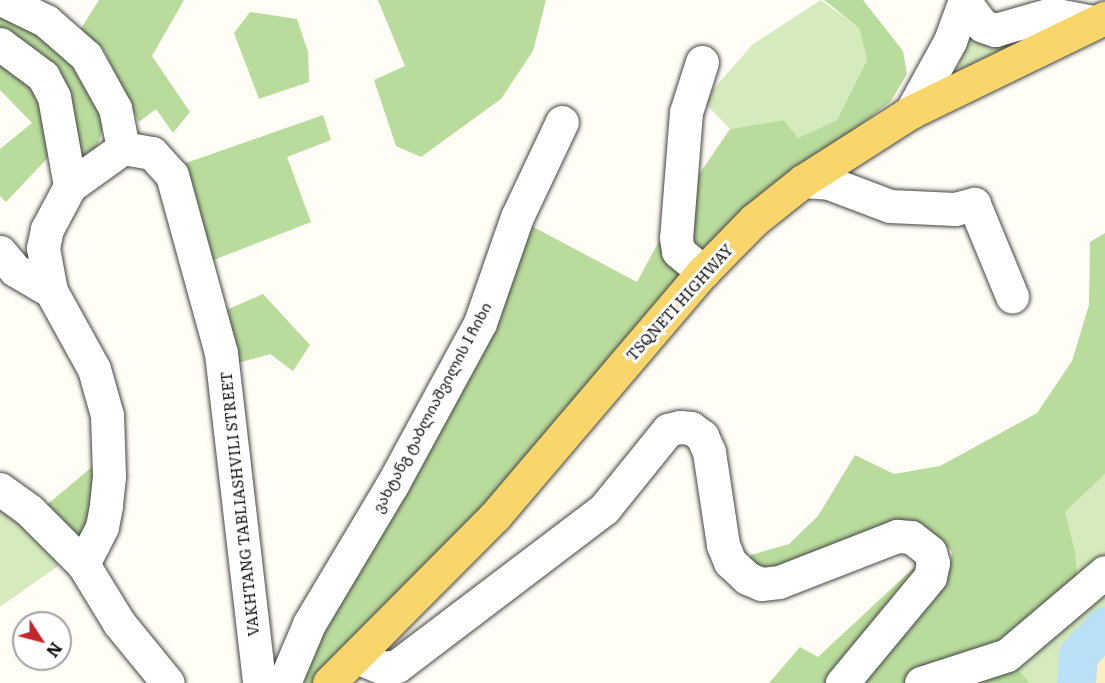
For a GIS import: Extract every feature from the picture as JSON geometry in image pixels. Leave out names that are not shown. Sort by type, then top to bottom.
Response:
[{"type":"main road","name":"TSQNETI HIGHWAY","points":[[329,683],[495,516],[703,272],[754,220],[803,181],[911,112],[1096,26]]},
{"type":"street","points":[[3,0],[45,21],[86,56],[115,108],[123,148],[70,186],[47,229],[43,248],[51,291],[94,369],[107,415],[110,476],[106,506],[102,527],[83,564]]},
{"type":"street","points":[[965,1],[983,26],[995,30],[1051,14],[1096,26]]},
{"type":"street","points":[[911,112],[950,41],[965,1]]},
{"type":"street","points":[[0,44],[43,76],[54,97],[70,186]]},
{"type":"street","points":[[702,62],[686,112],[676,238],[678,251],[703,272]]},
{"type":"street","name":"ვახტანგ ტაბლიაშვილის I ჩიხი","points":[[284,683],[309,624],[392,485],[480,323],[517,217],[562,122]]},
{"type":"street","name":"VAKHTANG TABLIASHVILI STREET","points":[[123,148],[152,153],[172,174],[221,353],[259,683]]},
{"type":"street","points":[[803,181],[829,183],[890,206],[955,209],[974,204],[1012,296]]},
{"type":"street","points":[[0,252],[15,270],[51,291]]},
{"type":"street","points":[[357,657],[383,668],[396,666],[604,509],[668,430],[691,428],[702,436],[710,452],[723,545],[730,562],[747,578],[761,584],[779,582],[897,536],[911,537],[930,552],[933,564],[930,577],[842,683]]},
{"type":"street","points":[[0,489],[29,510],[83,564],[119,623],[168,683]]},
{"type":"street","points":[[921,683],[1007,655],[1105,572]]},
{"type":"green space","points":[[99,0],[184,0],[152,56],[190,112],[173,133],[156,109],[139,122],[103,48],[80,30]]},
{"type":"green space","points":[[378,0],[546,0],[533,51],[501,99],[421,157],[396,146],[374,80],[405,66]]},
{"type":"green space","points":[[821,0],[859,28],[867,60],[837,120],[798,138],[784,120],[730,129],[703,101],[753,44]]},
{"type":"green space","points":[[824,0],[863,0],[903,51],[907,74],[891,101],[757,205],[468,529],[322,683],[304,683],[321,629],[524,222],[637,282],[679,204],[730,129],[784,120],[798,138],[837,120],[867,60],[859,28]]},
{"type":"green space","points":[[0,9],[62,42],[106,120],[97,147],[78,160],[0,35]]},
{"type":"green space","points":[[975,11],[997,36],[1013,44],[1032,44],[955,80]]},
{"type":"green space","points":[[250,12],[297,19],[308,52],[309,82],[259,99],[234,33]]},
{"type":"green space","points":[[0,53],[39,82],[56,149],[6,202],[0,196],[0,149],[32,123],[0,90]]},
{"type":"green space","points":[[323,115],[331,140],[287,157],[311,222],[206,263],[180,174],[186,163]]},
{"type":"green space","points":[[1105,233],[1105,474],[1065,512],[1075,552],[1078,587],[1003,651],[915,683],[855,683],[936,598],[949,570],[952,552],[941,540],[921,530],[774,577],[748,565],[751,555],[789,544],[818,516],[855,455],[894,474],[940,466],[1037,413],[1072,361],[1089,305],[1090,242]]},
{"type":"green space","points":[[263,294],[310,345],[293,371],[270,354],[238,363],[224,311]]},
{"type":"green space","points":[[105,456],[108,485],[67,558],[42,509]]},
{"type":"green space","points":[[1105,474],[1105,567],[1078,587],[1065,512]]},
{"type":"green space","points":[[0,499],[30,511],[58,566],[0,607]]},
{"type":"green space","points":[[921,561],[837,683],[769,683],[800,647],[818,657]]},
{"type":"green space","points":[[1105,592],[1105,614],[1067,654],[1063,683],[1030,683],[1016,667]]},
{"type":"green space","points":[[1016,667],[1030,683],[953,683]]},
{"type":"sand","points":[[1105,614],[1105,683],[1063,683],[1067,654]]},
{"type":"waterway","points":[[1076,683],[1078,655],[1105,626]]}]
